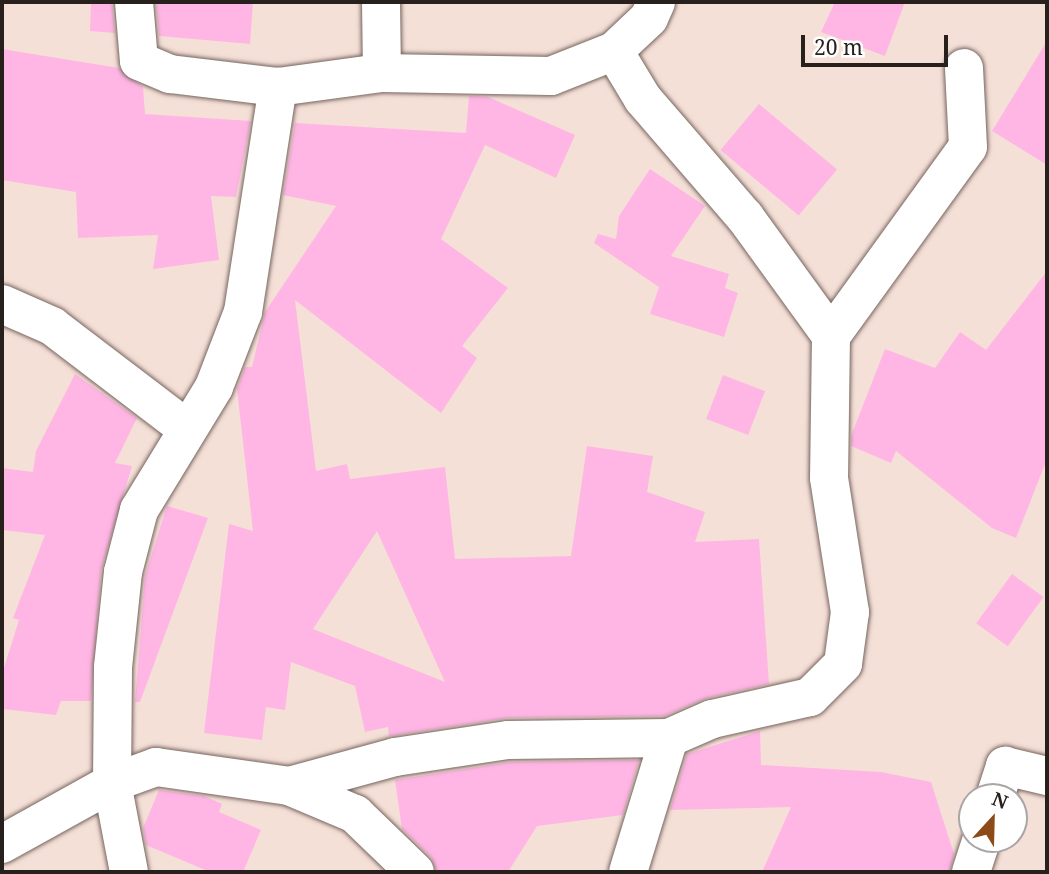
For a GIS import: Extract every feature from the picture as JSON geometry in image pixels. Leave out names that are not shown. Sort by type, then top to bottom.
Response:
[{"type":"street","points":[[134,2],[139,61],[170,74],[278,87],[382,73],[551,75],[614,51],[649,18],[656,2]]},
{"type":"street","points":[[381,2],[382,73]]},
{"type":"street","points":[[614,51],[643,99],[746,217],[831,336]]},
{"type":"street","points":[[289,786],[396,757],[508,740],[669,738],[712,719],[810,697],[844,664],[850,612],[825,417],[831,336],[968,147],[964,68]]},
{"type":"street","points":[[129,872],[113,783],[113,667],[123,572],[139,510],[186,428],[214,387],[243,312],[278,87]]},
{"type":"street","points":[[2,304],[52,326],[186,428]]},
{"type":"street","points":[[628,872],[669,738]]},
{"type":"street","points":[[1000,783],[1005,766],[1047,776]]},
{"type":"street","points":[[2,844],[113,783],[156,767],[289,786],[355,814],[415,872]]},
{"type":"street","points":[[971,872],[977,853]]},
{"type":"building","points":[[91,2],[112,2],[115,33],[90,31]]},
{"type":"building","points":[[156,2],[253,2],[250,44],[159,36]]},
{"type":"building","points":[[835,2],[905,2],[885,56],[821,32]]},
{"type":"building","points":[[1047,41],[1047,165],[992,131]]},
{"type":"building","points":[[2,49],[119,68],[143,87],[145,114],[251,121],[236,197],[211,196],[219,260],[153,269],[158,235],[78,238],[76,192],[2,180]]},
{"type":"building","points":[[469,96],[488,97],[575,135],[556,178],[485,145],[441,239],[508,288],[462,346],[477,358],[441,413],[295,300],[316,471],[347,464],[350,479],[445,467],[455,559],[571,556],[587,446],[653,456],[647,492],[705,512],[695,542],[759,539],[769,684],[707,698],[664,716],[508,718],[389,736],[388,727],[365,732],[355,686],[291,662],[285,710],[266,707],[262,740],[204,733],[229,524],[253,531],[237,389],[245,367],[252,367],[265,312],[336,206],[283,195],[295,123],[466,133]],"holes":[[[377,531],[445,682],[313,629]]]},
{"type":"building","points":[[759,104],[837,170],[799,216],[720,150]]},
{"type":"building","points":[[650,169],[705,206],[671,256],[729,274],[725,288],[738,293],[724,337],[650,314],[659,287],[594,243],[598,234],[616,239],[619,216]]},
{"type":"building","points":[[1047,271],[1047,459],[1016,538],[992,528],[896,451],[891,463],[851,446],[851,436],[885,349],[935,368],[960,332],[986,350]]},
{"type":"building","points":[[75,374],[137,418],[115,463],[132,466],[101,570],[91,701],[61,701],[56,715],[2,709],[2,674],[19,620],[13,618],[45,535],[2,530],[2,468],[33,472],[36,451]]},
{"type":"building","points":[[723,375],[765,391],[748,435],[706,419]]},
{"type":"building","points":[[167,506],[208,518],[140,702],[135,702],[145,576]]},
{"type":"building","points":[[1012,574],[1044,597],[1008,646],[976,623]]},
{"type":"building","points":[[760,731],[761,765],[881,772],[931,782],[954,854],[950,872],[762,872],[791,807],[670,810],[687,754]]},
{"type":"building","points":[[639,760],[623,815],[537,826],[508,872],[436,872],[431,857],[402,829],[395,780],[510,762]]},
{"type":"building","points":[[159,790],[204,796],[222,804],[219,812],[261,830],[243,872],[210,872],[146,845],[143,828]]}]
